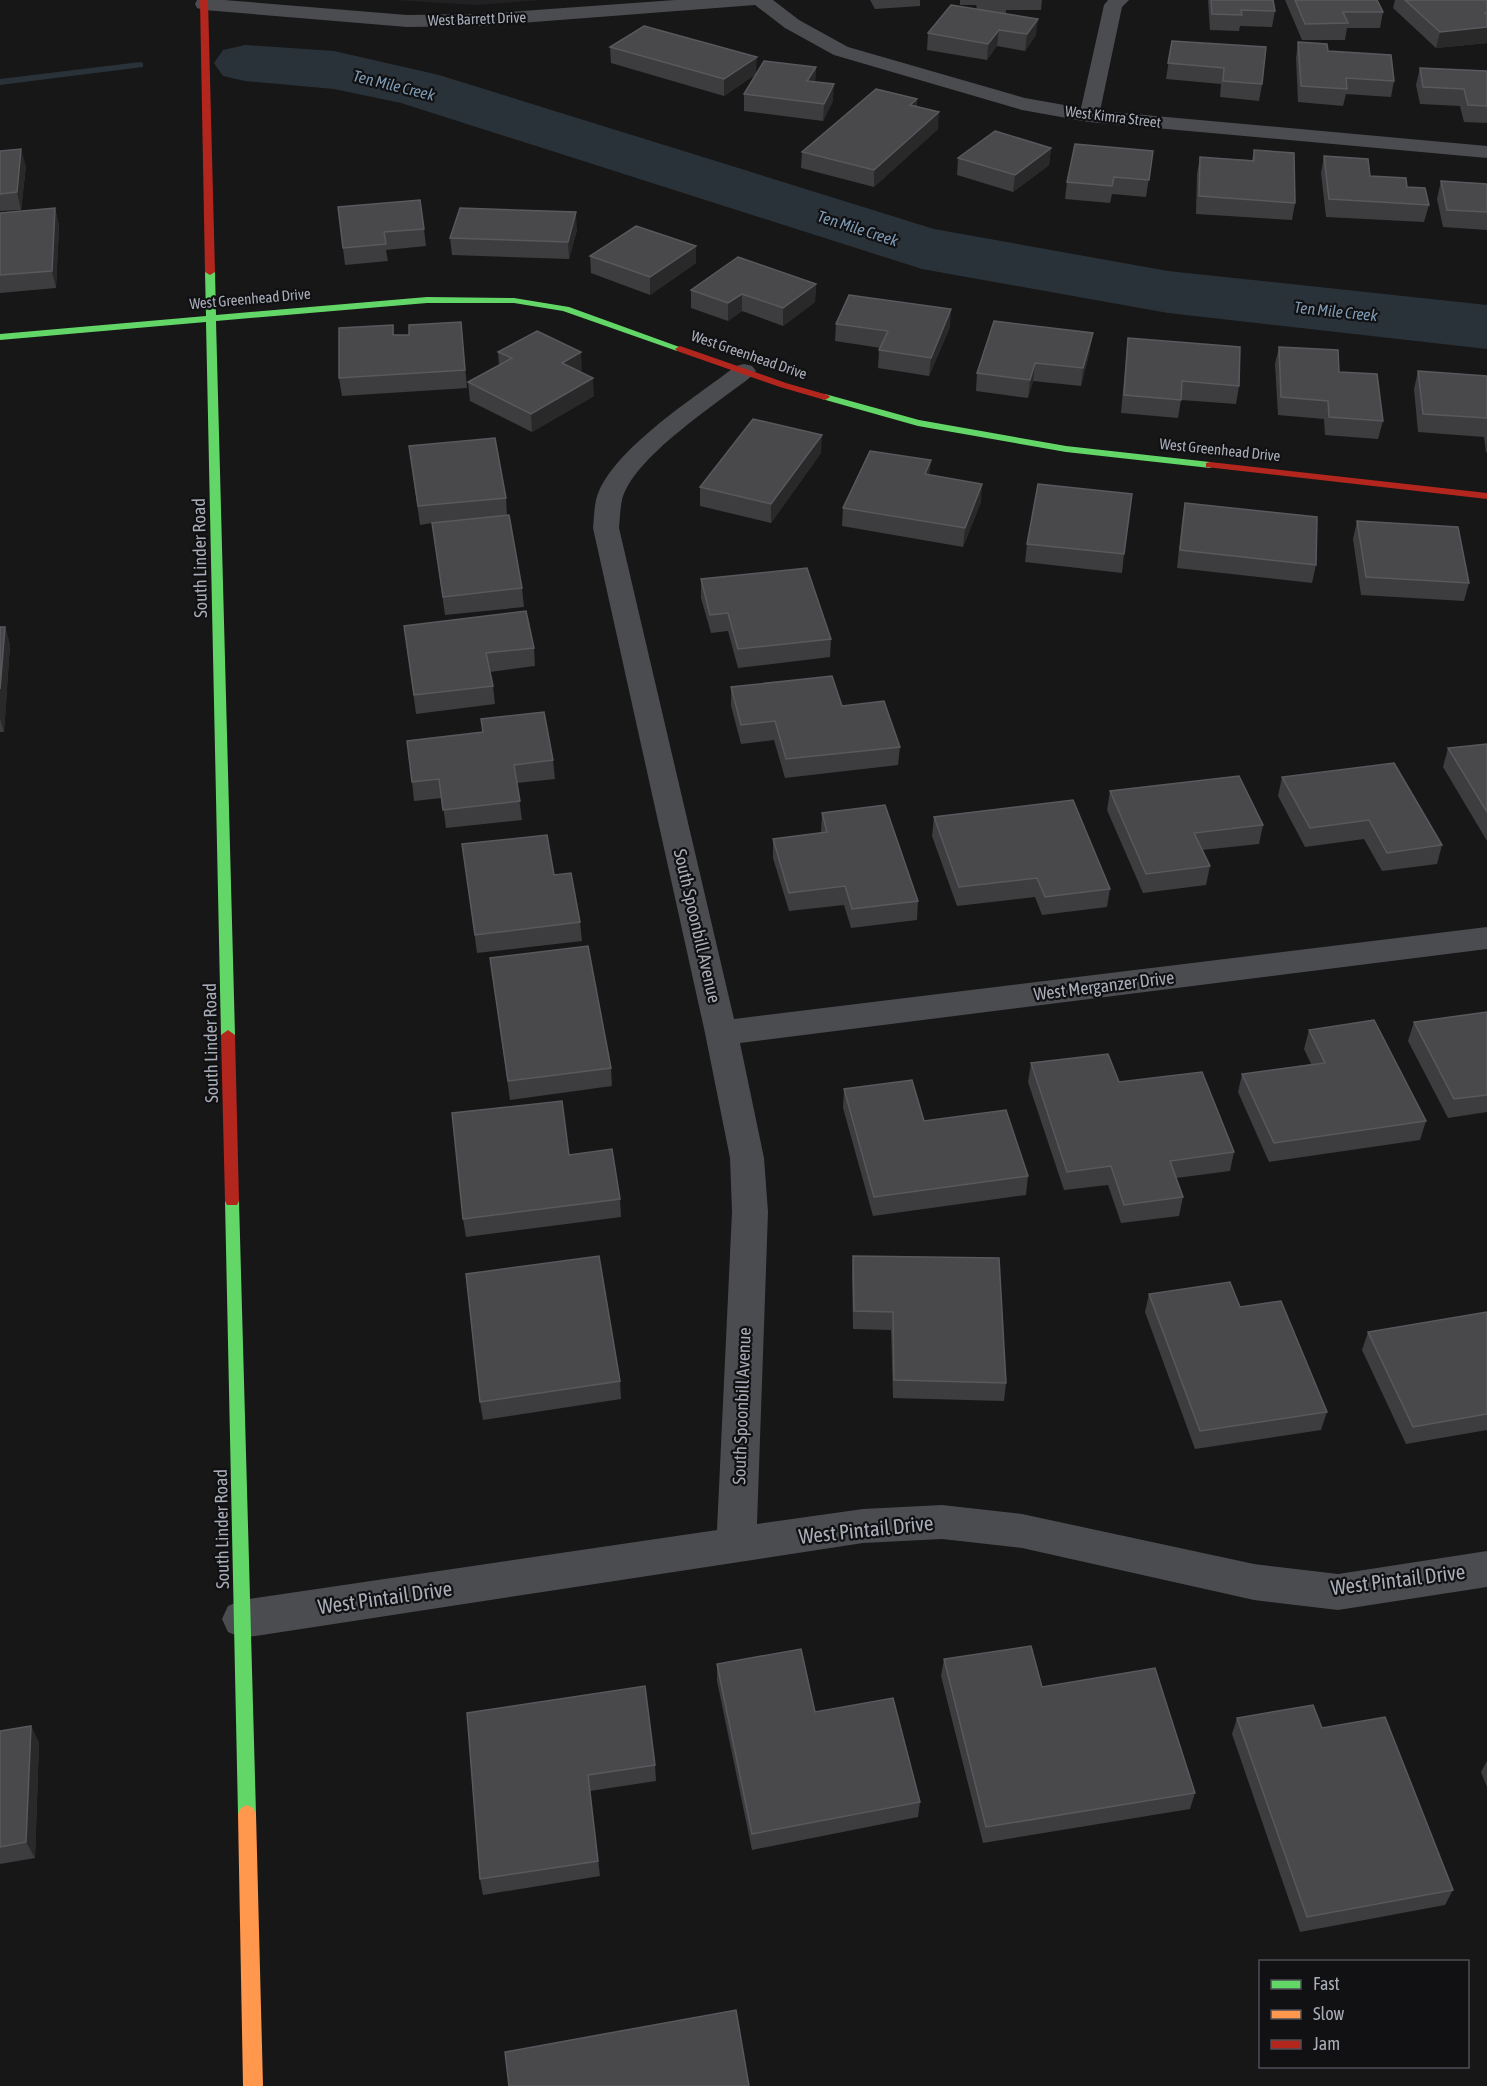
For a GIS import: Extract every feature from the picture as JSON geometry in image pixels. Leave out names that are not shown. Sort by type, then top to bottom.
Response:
[{"type":"street","name":"West Barrett Drive","points":[[204,2],[407,21],[471,21],[751,0]]},
{"type":"street","name":"West Kimra Street","points":[[761,0],[792,24],[841,51],[1022,104],[1089,116],[1487,152]]},
{"type":"street","points":[[1089,116],[1113,5],[1120,0]]},
{"type":"street","name":"South Linder Road","points":[[204,2],[253,2086]]},
{"type":"street","name":"West Greenhead Drive","points":[[0,337],[427,300],[475,298],[520,301],[565,309],[825,399],[918,423],[1066,449],[1487,496]]},
{"type":"street","name":"South Spoonbill Avenue","points":[[736,1546],[750,1212],[747,1158],[606,528],[609,499],[624,470],[649,445],[744,371]]},
{"type":"street","name":"West Merganzer Drive","points":[[721,1034],[1487,938]]},
{"type":"street","name":"West Pintail Drive","points":[[242,1619],[863,1526],[942,1522],[1022,1531],[1254,1582],[1338,1592],[1487,1569]]},
{"type":"shaded area","points":[[394,0],[543,0],[476,5]]},
{"type":"building","points":[[1211,0],[1273,0],[1275,11],[1241,10],[1242,15],[1212,14]]},
{"type":"building","points":[[1295,0],[1377,0],[1383,12],[1343,12],[1348,23],[1305,24]]},
{"type":"building","points":[[1405,0],[1487,0],[1487,13],[1485,13],[1487,27],[1440,32]]},
{"type":"building","points":[[951,5],[1038,19],[1027,34],[999,30],[988,44],[928,33]]},
{"type":"building","points":[[644,26],[757,57],[724,79],[610,47]]},
{"type":"building","points":[[1172,41],[1266,47],[1262,84],[1223,81],[1224,68],[1168,63]]},
{"type":"building","points":[[1298,42],[1327,44],[1328,51],[1391,55],[1394,81],[1346,78],[1347,89],[1301,86]]},
{"type":"building","points":[[764,61],[816,67],[807,81],[834,84],[824,104],[744,94]]},
{"type":"building","points":[[1420,68],[1487,71],[1487,106],[1468,105],[1464,89],[1423,87]]},
{"type":"building","points":[[876,89],[917,99],[910,105],[939,112],[874,170],[802,152]]},
{"type":"building","points":[[995,131],[1051,148],[1015,175],[958,158]]},
{"type":"building","points":[[1075,144],[1153,151],[1149,180],[1114,177],[1112,186],[1067,182]]},
{"type":"building","points":[[21,149],[17,192],[0,194],[0,151]]},
{"type":"building","points":[[1254,150],[1294,153],[1295,203],[1199,196],[1200,157],[1254,161]]},
{"type":"building","points":[[1324,156],[1368,159],[1370,176],[1406,178],[1407,187],[1425,188],[1429,205],[1329,199]]},
{"type":"building","points":[[1441,181],[1487,184],[1487,212],[1447,210]]},
{"type":"building","points":[[420,200],[424,229],[384,232],[386,244],[343,248],[338,207]]},
{"type":"building","points":[[55,208],[52,271],[0,275],[0,213]]},
{"type":"building","points":[[460,208],[576,212],[568,242],[450,238]]},
{"type":"building","points":[[636,226],[696,246],[650,277],[590,256]]},
{"type":"building","points":[[738,257],[816,284],[783,308],[742,294],[728,303],[691,290]]},
{"type":"building","points":[[849,295],[951,309],[931,358],[879,350],[888,331],[836,324]]},
{"type":"building","points":[[994,321],[1093,333],[1083,368],[1035,363],[1030,380],[977,373]]},
{"type":"building","points":[[461,322],[465,370],[339,378],[339,328],[393,325],[393,335],[409,335],[409,325]]},
{"type":"building","points":[[537,331],[581,352],[562,363],[593,378],[531,414],[468,382],[512,358],[498,352]]},
{"type":"building","points":[[1128,338],[1240,347],[1239,386],[1182,381],[1181,400],[1124,395]]},
{"type":"building","points":[[1279,347],[1338,350],[1339,372],[1377,374],[1383,421],[1329,417],[1328,401],[1281,397]]},
{"type":"building","points":[[1418,371],[1487,376],[1487,418],[1423,414]]},
{"type":"building","points":[[753,419],[822,435],[771,504],[700,487]]},
{"type":"building","points":[[495,438],[506,498],[418,506],[409,446]]},
{"type":"building","points":[[870,451],[931,460],[925,474],[982,484],[965,528],[843,508]]},
{"type":"building","points":[[1038,484],[1132,494],[1124,554],[1027,544]]},
{"type":"building","points":[[1185,503],[1317,517],[1316,565],[1180,550]]},
{"type":"building","points":[[509,515],[522,588],[443,597],[432,523]]},
{"type":"building","points":[[1357,521],[1458,527],[1469,583],[1366,577]]},
{"type":"building","points":[[807,568],[831,639],[738,649],[728,613],[710,615],[701,579]]},
{"type":"building","points":[[526,611],[534,648],[486,653],[493,686],[414,695],[404,626]]},
{"type":"building","points":[[0,627],[5,627],[0,689]]},
{"type":"building","points":[[832,676],[842,706],[884,701],[900,747],[786,759],[775,721],[741,725],[731,687]]},
{"type":"building","points":[[544,712],[553,760],[514,765],[520,801],[443,810],[439,779],[412,782],[407,741],[483,732],[481,719]]},
{"type":"building","points":[[1487,744],[1487,812],[1448,748]]},
{"type":"building","points":[[1394,763],[1442,845],[1387,853],[1369,820],[1310,828],[1282,777]]},
{"type":"building","points":[[1239,776],[1263,825],[1194,833],[1210,866],[1146,874],[1110,791]]},
{"type":"building","points":[[1073,800],[1110,889],[1045,897],[1037,878],[959,887],[934,817]]},
{"type":"building","points":[[885,805],[918,901],[852,909],[845,886],[789,893],[773,839],[827,832],[822,813]]},
{"type":"building","points":[[547,835],[554,875],[571,873],[580,922],[475,935],[462,844]]},
{"type":"building","points":[[588,946],[611,1068],[508,1081],[490,958]]},
{"type":"building","points":[[1487,1012],[1487,1095],[1454,1099],[1414,1022]]},
{"type":"building","points":[[1374,1020],[1426,1121],[1274,1143],[1242,1074],[1325,1063],[1309,1030]]},
{"type":"building","points":[[1108,1054],[1119,1082],[1202,1072],[1234,1152],[1170,1161],[1183,1197],[1124,1205],[1111,1166],[1067,1172],[1031,1063]]},
{"type":"building","points":[[912,1080],[924,1121],[1006,1110],[1028,1176],[874,1197],[844,1089]]},
{"type":"building","points":[[562,1101],[569,1155],[612,1149],[620,1199],[463,1219],[452,1113]]},
{"type":"building","points":[[599,1256],[620,1381],[480,1402],[466,1274]]},
{"type":"building","points":[[853,1256],[999,1258],[1006,1383],[894,1380],[893,1312],[854,1311]]},
{"type":"building","points":[[1230,1282],[1240,1307],[1281,1301],[1327,1412],[1200,1431],[1149,1294]]},
{"type":"building","points":[[1487,1312],[1487,1414],[1413,1427],[1368,1332]]},
{"type":"building","points":[[1031,1646],[1042,1687],[1155,1668],[1195,1793],[986,1827],[944,1659]]},
{"type":"building","points":[[801,1649],[815,1712],[893,1698],[920,1802],[752,1834],[717,1664]]},
{"type":"building","points":[[645,1686],[655,1765],[588,1775],[598,1861],[480,1879],[467,1713]]},
{"type":"building","points":[[1313,1705],[1322,1728],[1385,1717],[1453,1890],[1307,1917],[1237,1718]]},
{"type":"building","points":[[31,1726],[26,1842],[0,1847],[0,1731]]},
{"type":"building","points":[[736,2010],[749,2086],[509,2086],[505,2052]]},
{"type":"waterway","name":"Ten Mile Creek","points":[[245,63],[334,70],[417,88],[922,248],[1168,292],[1487,327]]},
{"type":"waterway","name":"Ten Mile Creek","points":[[0,82],[140,65]]},
{"type":"traffic: fast","points":[[210,272],[228,1035]]},
{"type":"traffic: fast","points":[[0,337],[427,300],[479,299],[532,302],[566,309],[680,349]]},
{"type":"traffic: fast","points":[[825,397],[918,423],[1066,449],[1210,465]]},
{"type":"traffic: fast","points":[[232,1201],[247,1814]]},
{"type":"traffic: slow","points":[[247,1814],[253,2086]]},
{"type":"traffic: jam","points":[[204,0],[210,272]]},
{"type":"traffic: jam","points":[[680,349],[783,385],[825,397]]},
{"type":"traffic: jam","points":[[1210,465],[1487,496]]},
{"type":"traffic: jam","points":[[228,1035],[232,1201]]}]
